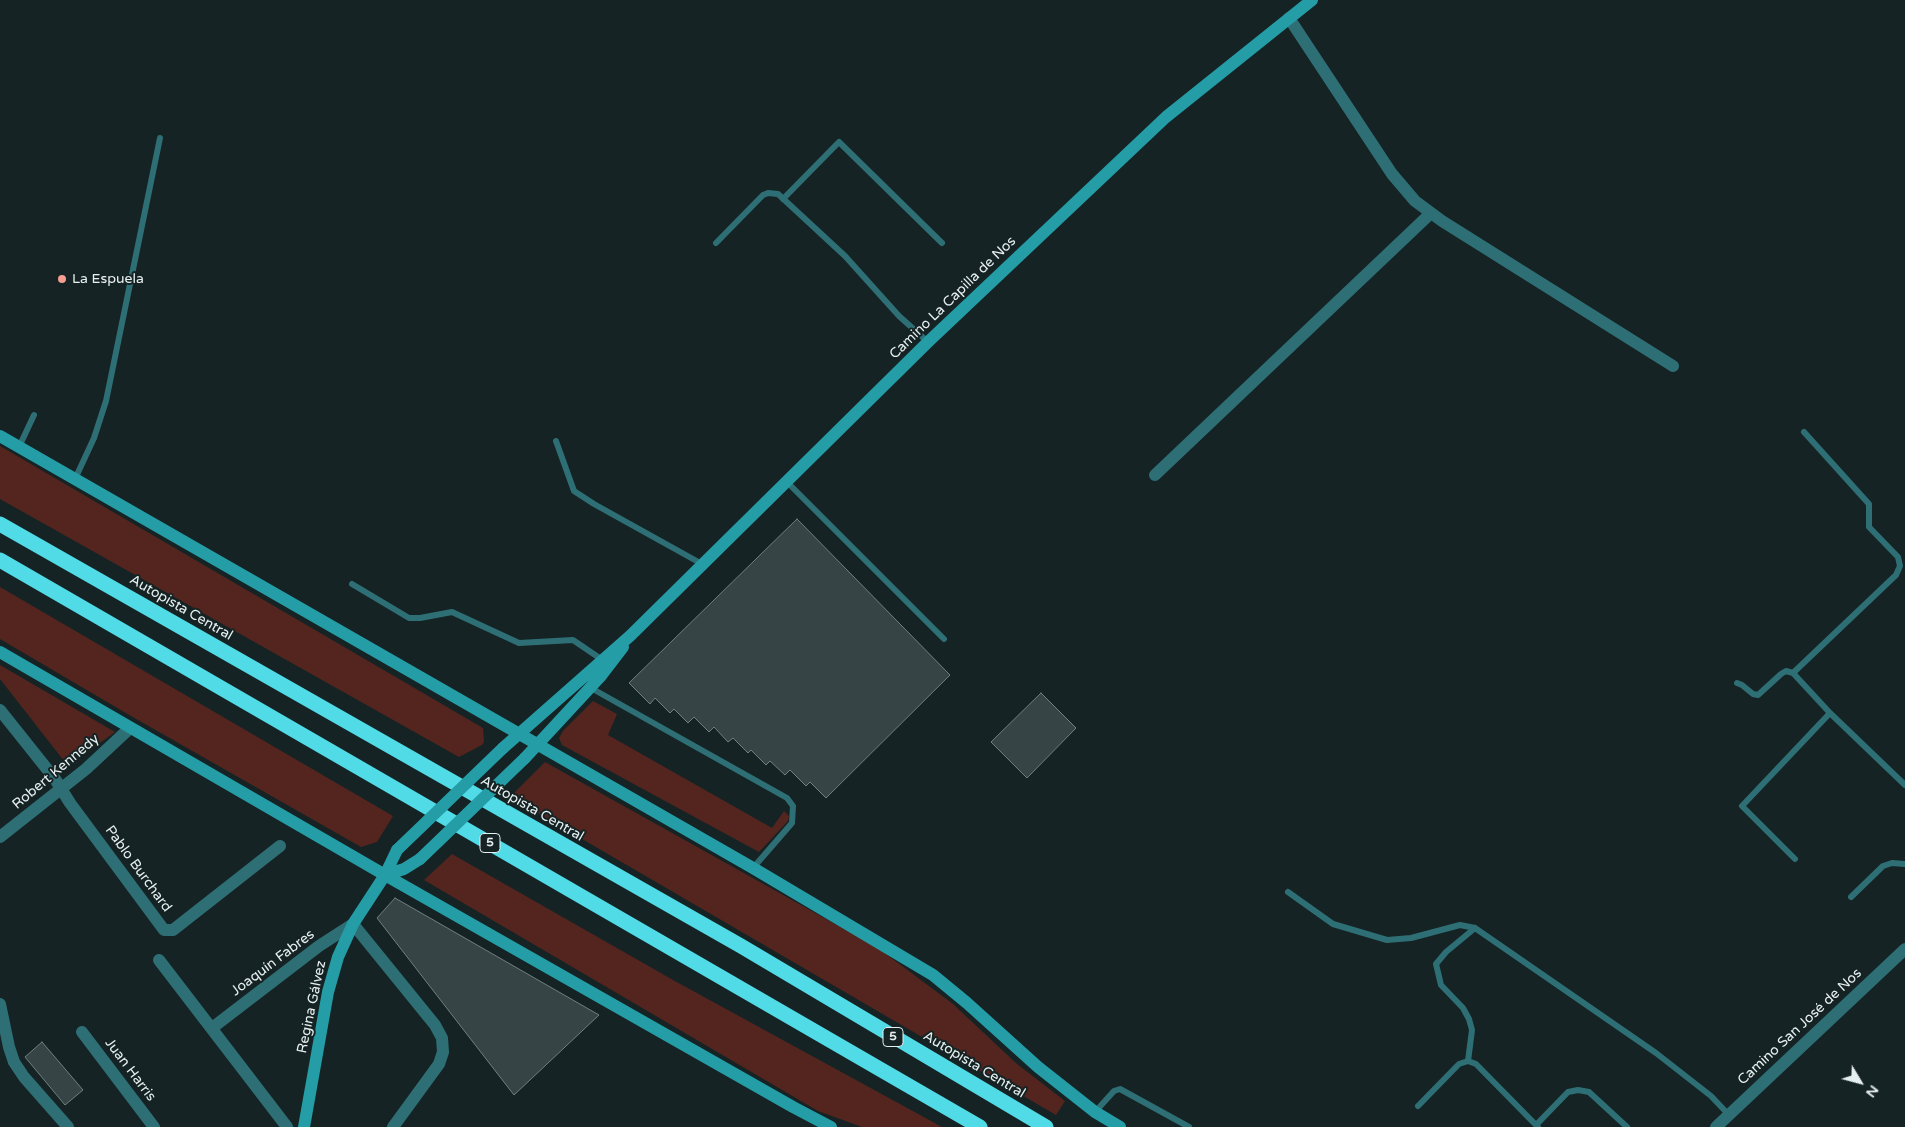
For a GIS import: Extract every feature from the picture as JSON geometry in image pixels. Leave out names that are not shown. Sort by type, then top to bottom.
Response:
[{"type":"highway","name":"Autopista Central","points":[[0,524],[741,946],[1046,1127]]},
{"type":"highway","name":"5","points":[[0,560],[980,1127]]},
{"type":"main road","name":"Camino La Capilla de Nos","points":[[519,734],[601,659],[630,636],[928,342],[1166,117],[1312,0]]},
{"type":"main road","points":[[0,436],[753,868],[933,975],[1038,1067],[1096,1112],[1120,1127]]},
{"type":"main road","name":"Camino La Capilla de Nos","points":[[537,744],[591,688],[630,636]]},
{"type":"main road","points":[[0,652],[385,875],[785,1103],[831,1127]]},
{"type":"main road","name":"Regina Gálvez","points":[[304,1127],[332,974],[353,924],[385,875],[397,850],[519,734]]},
{"type":"main road","points":[[385,875],[404,869],[420,859],[537,744]]},
{"type":"street","points":[[1290,18],[1392,174],[1415,201],[1673,366]]},
{"type":"street","points":[[1155,475],[1431,213]]},
{"type":"street","name":"Pablo Burchard","points":[[0,710],[62,789],[161,927],[168,931],[173,930],[280,846]]},
{"type":"street","name":"Robert Kennedy","points":[[0,837],[62,789],[130,728]]},
{"type":"street","points":[[353,924],[435,1025],[442,1038],[443,1052],[439,1064],[393,1127]]},
{"type":"street","name":"Joaquín Fabres","points":[[212,1028],[319,946],[353,924]]},
{"type":"street","name":"Camino San José de Nos","points":[[1716,1127],[1905,949]]},
{"type":"street","points":[[159,960],[287,1127]]},
{"type":"street","points":[[0,1004],[14,1062],[68,1127]]},
{"type":"street","name":"Juan Harris","points":[[82,1032],[154,1127]]},
{"type":"lane","points":[[75,479],[94,438],[106,401],[160,138]]},
{"type":"lane","points":[[783,199],[839,142],[942,243]]},
{"type":"lane","points":[[716,243],[763,195],[774,193],[845,256],[899,316],[928,342]]},
{"type":"lane","points":[[19,447],[34,416]]},
{"type":"lane","points":[[1793,673],[1896,575],[1900,566],[1898,557],[1869,527],[1869,504],[1804,432]]},
{"type":"lane","points":[[556,441],[574,491],[702,564]]},
{"type":"lane","points":[[786,481],[944,639]]},
{"type":"lane","points":[[352,584],[409,618],[420,618],[452,612],[519,643],[573,640],[601,659]]},
{"type":"lane","points":[[1737,683],[1753,694],[1758,695],[1781,674],[1786,671],[1793,673],[1830,713],[1905,785]]},
{"type":"lane","points":[[591,688],[791,802],[793,810],[792,823],[753,868]]},
{"type":"lane","points":[[1795,859],[1742,806],[1830,713]]},
{"type":"lane","points":[[1851,897],[1883,866],[1892,863],[1905,864]]},
{"type":"lane","points":[[1288,892],[1333,924],[1387,940],[1411,938],[1460,925],[1475,928],[1656,1053],[1711,1096],[1730,1115]]},
{"type":"lane","points":[[1468,1061],[1472,1030],[1469,1019],[1463,1008],[1441,984],[1436,964],[1446,952],[1475,928]]},
{"type":"lane","points":[[1418,1106],[1459,1064],[1468,1061],[1476,1064],[1537,1126],[1568,1092],[1578,1090],[1589,1092],[1627,1127]]},
{"type":"lane","points":[[1096,1112],[1114,1091],[1120,1089],[1189,1127]]},
{"type":"shaded area","points":[[0,446],[483,728],[484,742],[482,745],[459,757],[0,499]]},
{"type":"shaded area","points":[[0,587],[393,816],[377,842],[361,847],[0,639]]},
{"type":"shaded area","points":[[0,665],[115,732],[68,766],[0,679]]},
{"type":"shaded area","points":[[593,701],[617,714],[608,735],[772,828],[784,811],[789,816],[788,821],[759,852],[562,745],[559,738],[563,731]]},
{"type":"shaded area","points":[[545,762],[878,948],[953,1004],[1017,1064],[1065,1101],[1056,1115],[510,797]]},
{"type":"shaded area","points":[[452,854],[673,980],[942,1127],[862,1127],[818,1111],[424,880]]},
{"type":"building","points":[[797,519],[950,675],[826,798],[810,782],[806,786],[790,770],[785,775],[770,761],[766,765],[751,750],[748,753],[733,738],[728,742],[714,727],[709,732],[694,717],[688,723],[674,709],[670,713],[655,698],[650,704],[629,683]]},
{"type":"building","points":[[1041,693],[1076,728],[1027,778],[991,742]]},
{"type":"building","points":[[395,898],[599,1015],[514,1095],[377,918]]},
{"type":"building","points":[[42,1042],[83,1090],[65,1105],[25,1057]]},
{"type":"place","name":"La Espuela","points":[[62,279]]}]
